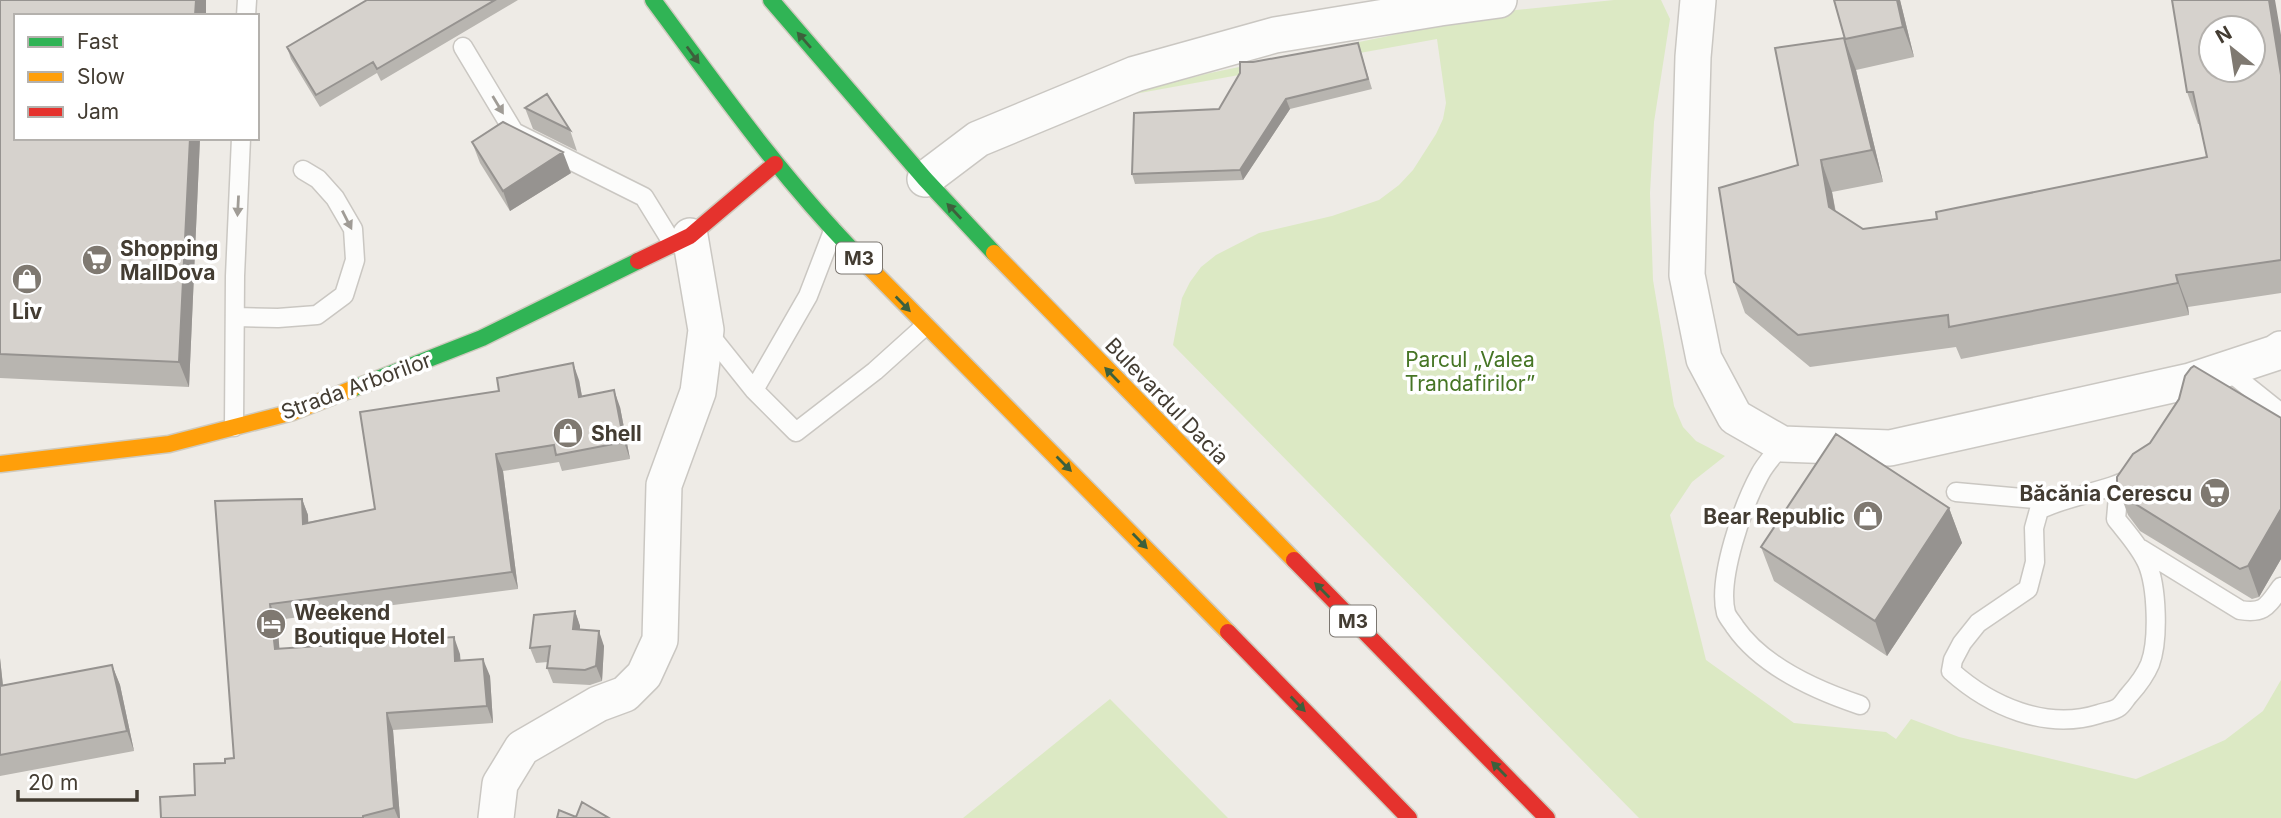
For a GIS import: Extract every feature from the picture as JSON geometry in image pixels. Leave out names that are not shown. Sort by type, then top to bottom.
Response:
[{"type":"main road","name":"M3","points":[[653,0],[775,164],[833,232],[1409,818]]},
{"type":"main road","name":"Bulevardul Dacia","points":[[771,0],[925,179],[999,260],[1547,818]]},
{"type":"main road","name":"Strada Arborilor","points":[[0,464],[169,444],[293,412],[482,338],[681,240],[775,164]]},
{"type":"street","points":[[925,179],[978,139],[1135,74],[1275,36],[1499,0]]},
{"type":"street","points":[[1698,0],[1693,57],[1687,275],[1704,359],[1735,417],[1782,444],[1890,448],[2188,391],[2226,369],[2281,349]]},
{"type":"street","points":[[496,818],[500,784],[522,748],[598,704],[625,694],[644,674],[660,640],[664,485],[698,392],[706,330],[681,240]]},
{"type":"lane","points":[[463,47],[514,132],[644,197],[681,240]]},
{"type":"lane","points":[[234,427],[241,140]]},
{"type":"lane","points":[[235,317],[317,315],[344,295],[355,260],[353,229],[335,198],[318,179],[303,170]]},
{"type":"lane","points":[[754,390],[808,296],[833,232]]},
{"type":"lane","points":[[706,330],[754,390],[796,432],[875,372],[925,326]]},
{"type":"lane","points":[[2226,369],[2281,413]]},
{"type":"lane","points":[[1782,444],[1760,474],[1731,547],[1724,586],[1727,615],[1744,640],[1786,673],[1826,694],[1860,705]]},
{"type":"lane","points":[[2119,485],[2116,519],[2147,563],[2155,589],[2151,661],[2142,680],[2119,707],[2091,716],[2063,720],[2021,714],[1962,681],[1951,671],[1953,660],[1962,643],[1978,623],[2028,589],[2035,562],[2034,528],[2039,510],[2056,501],[2119,485],[2152,467]]},
{"type":"lane","points":[[1956,492],[2056,501]]},
{"type":"lane","points":[[2138,547],[2240,610],[2253,612],[2265,609],[2281,587]]},
{"type":"green space","name":"Parcul „Valea Trandafirilor”","points":[[1614,0],[1661,0],[1670,19],[1654,122],[1650,193],[1653,280],[1674,406],[1683,427],[1696,441],[1725,456],[1692,482],[1670,515],[1706,660],[1794,723],[1886,732],[1896,739],[1911,719],[1959,737],[2136,779],[2225,740],[2263,711],[2281,680],[2281,818],[1639,818],[1173,345],[1182,298],[1201,267],[1216,255],[1259,233],[1332,216],[1379,200],[1413,170],[1436,134],[1446,103],[1437,39],[1107,99],[1210,73],[1446,24],[1458,16]]},
{"type":"green space","points":[[1110,699],[1228,818],[963,818]]},
{"type":"building","name":"Shopping MallDova","points":[[0,0],[196,0],[195,14],[14,14],[14,140],[190,140],[179,362],[0,354]]},
{"type":"building","points":[[367,0],[495,0],[377,69],[373,62],[316,95],[287,47]]},
{"type":"building","points":[[1834,0],[1897,0],[1903,27],[1845,39]]},
{"type":"building","points":[[2172,0],[2269,0],[2281,75],[2281,260],[2176,275],[2178,283],[1949,327],[1948,315],[1798,335],[1734,282],[1719,188],[1798,165],[1775,48],[1844,38],[1872,150],[1821,160],[1829,207],[1863,229],[1937,219],[1936,212],[2207,157],[2193,92],[2187,92]]},
{"type":"building","points":[[1358,43],[1368,79],[1286,99],[1240,170],[1132,174],[1134,113],[1219,109],[1240,73],[1240,62]]},
{"type":"building","points":[[547,94],[570,130],[525,108]]},
{"type":"building","points":[[503,122],[563,152],[503,191],[472,142]]},
{"type":"building","points":[[573,363],[579,397],[614,390],[624,442],[556,455],[554,445],[496,454],[512,572],[270,604],[275,649],[454,637],[455,661],[483,659],[487,706],[387,713],[394,808],[363,818],[161,818],[160,797],[195,795],[194,764],[225,763],[225,759],[234,758],[215,501],[302,499],[303,524],[375,509],[360,412],[499,391],[497,378]]},
{"type":"building","points":[[2194,366],[2281,418],[2281,509],[2248,566],[2240,569],[2129,500],[2117,485],[2117,477],[2133,454],[2150,443],[2179,399],[2185,376]]},
{"type":"building","points":[[1836,434],[1949,508],[1875,621],[1761,547]]},
{"type":"building","points":[[575,611],[573,629],[599,631],[596,666],[585,670],[547,668],[550,646],[530,648],[534,615]]},
{"type":"building","points":[[112,665],[127,731],[0,755],[0,686]]},
{"type":"building","points":[[582,802],[609,818],[557,818],[559,810],[576,817]]},
{"type":"traffic: fast","points":[[653,0],[778,166],[861,259]]},
{"type":"traffic: fast","points":[[771,0],[925,179],[994,253]]},
{"type":"traffic: fast","points":[[352,389],[482,338],[638,261]]},
{"type":"traffic: slow","points":[[994,253],[1294,560]]},
{"type":"traffic: slow","points":[[861,259],[1228,632]]},
{"type":"traffic: slow","points":[[0,464],[169,444],[293,412],[352,389]]},
{"type":"traffic: jam","points":[[638,261],[690,236],[775,164]]},
{"type":"traffic: jam","points":[[1294,560],[1547,818]]},
{"type":"traffic: jam","points":[[1228,632],[1409,818]]},
{"type":"place","name":"Shopping MallDova","points":[[97,260]]},
{"type":"place","name":"Liv","points":[[27,279]]},
{"type":"place","name":"Shell","points":[[568,433]]},
{"type":"place","name":"Băcănia Cerescu","points":[[2215,493]]},
{"type":"place","name":"Bear Republic","points":[[1868,516]]},
{"type":"place","name":"Weekend Boutique Hotel","points":[[271,624]]}]
